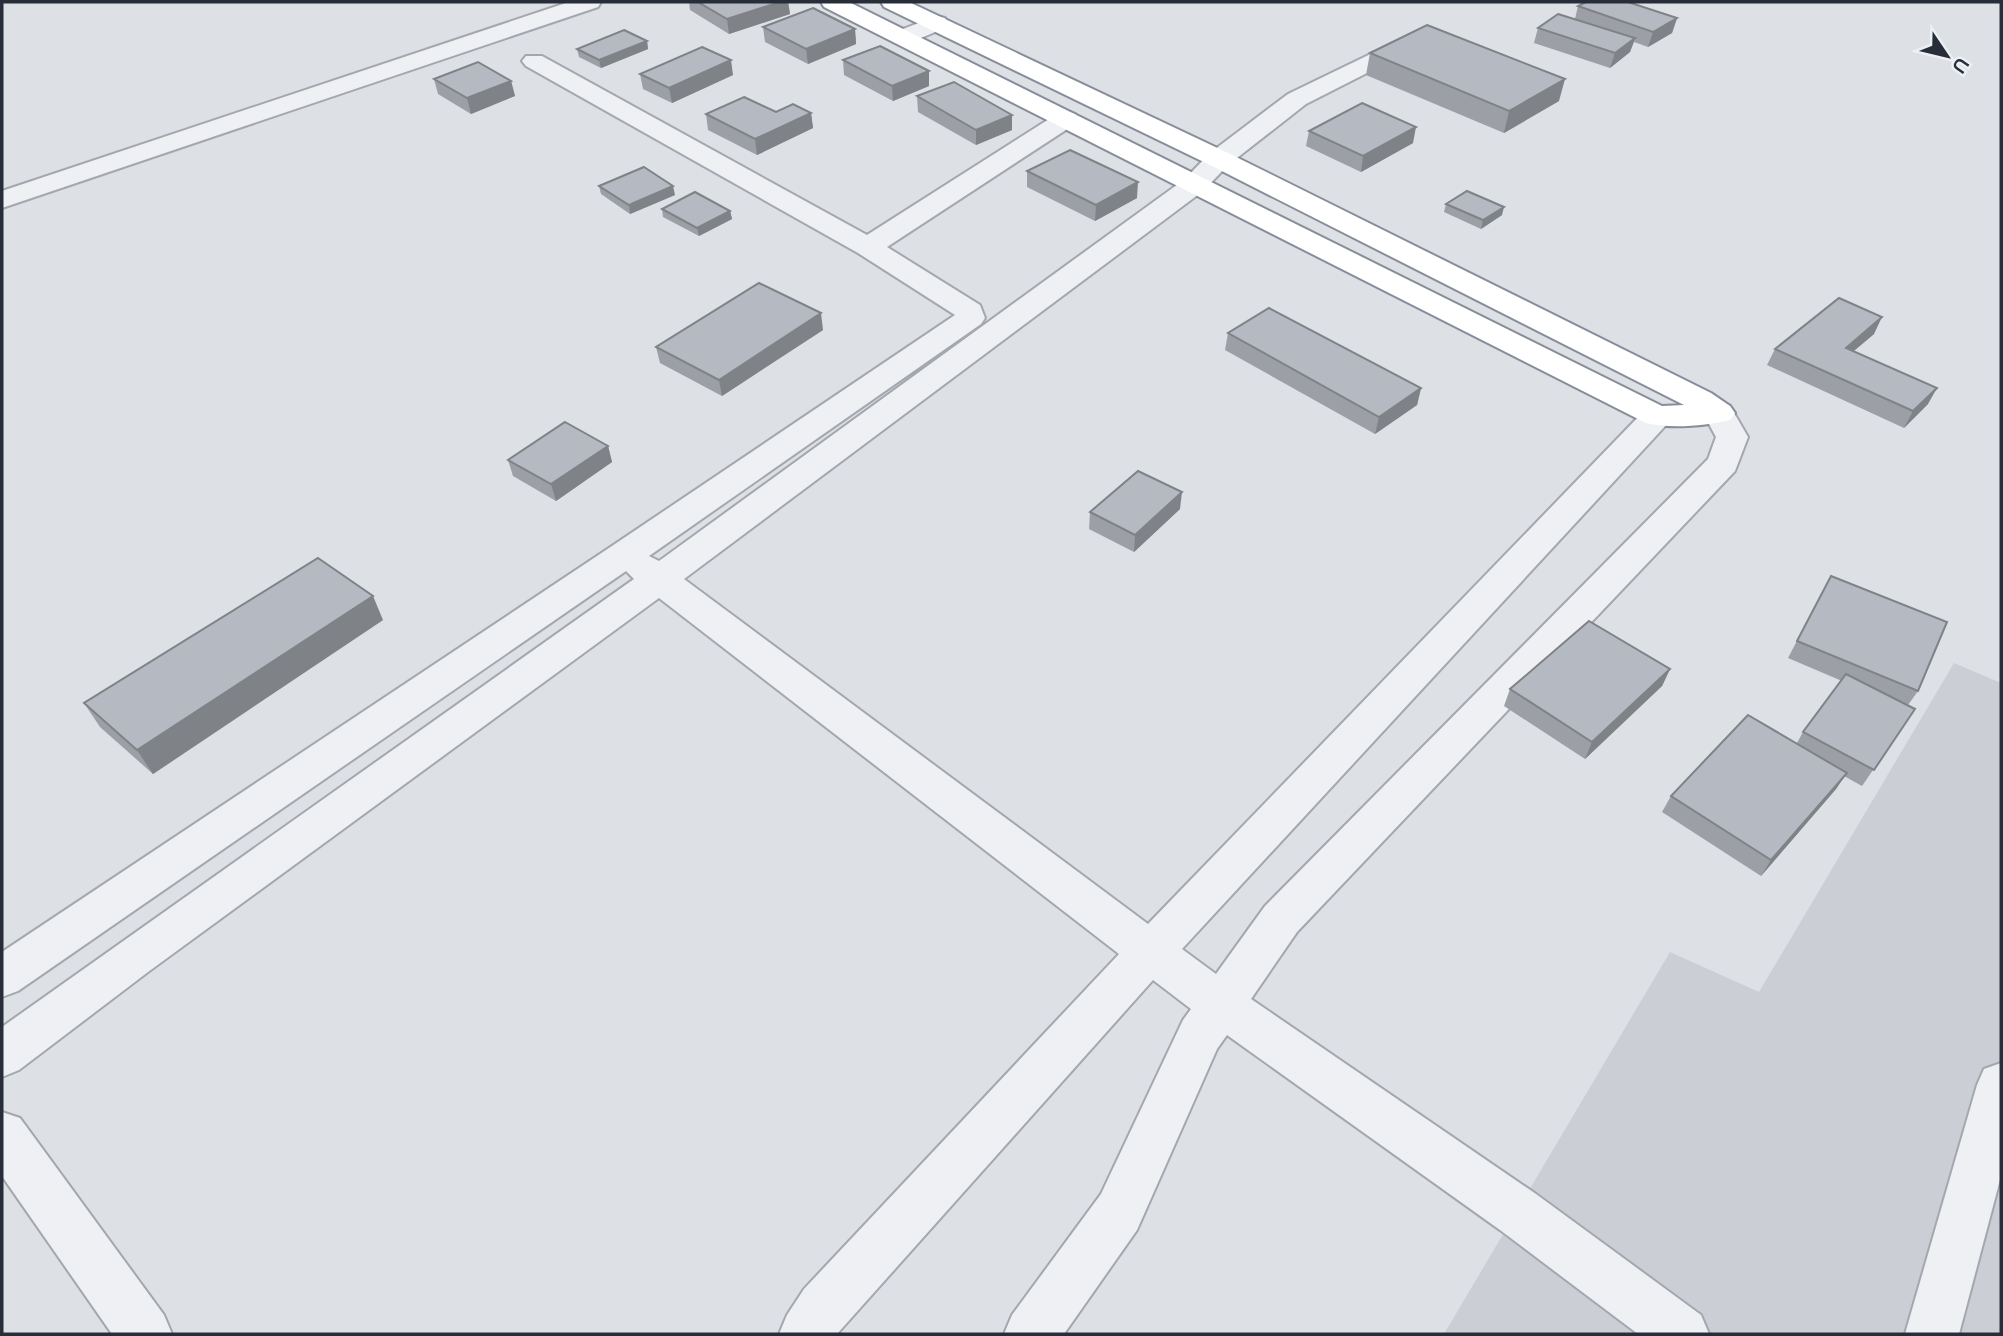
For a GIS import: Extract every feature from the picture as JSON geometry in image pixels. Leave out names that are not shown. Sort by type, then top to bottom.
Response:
[{"type":"highway","points":[[832,2],[1066,119],[1206,172],[1687,394],[1719,413]]},
{"type":"highway","points":[[892,2],[937,23],[1657,416],[1719,413]]},
{"type":"street","points":[[2,200],[590,2]]},
{"type":"street","points":[[903,37],[937,23]]},
{"type":"street","points":[[2,1055],[132,958],[660,578],[1206,172],[1297,99],[1413,41],[1438,40]]},
{"type":"street","points":[[2,977],[970,318],[969,311],[868,247],[534,61]]},
{"type":"street","points":[[868,247],[1066,119]]},
{"type":"street","points":[[1031,1334],[1119,1212],[1200,1035],[1281,919],[1723,463],[1732,437],[1719,413]]},
{"type":"street","points":[[806,1334],[823,1308],[1150,952],[1657,416]]},
{"type":"street","points":[[625,555],[660,578],[1220,1004],[1518,1212],[1682,1334]]},
{"type":"street","points":[[1932,1334],[2001,1085]]},
{"type":"street","points":[[2,1135],[130,1328]]},
{"type":"shaded area","points":[[1954,663],[2001,683],[2001,1334],[1444,1334],[1670,952],[1759,992]]},
{"type":"building","points":[[698,2],[780,2],[727,19]]},
{"type":"building","points":[[1586,2],[1628,2],[1677,18],[1653,32],[1578,6]]},
{"type":"building","points":[[813,8],[855,29],[806,49],[763,27]]},
{"type":"building","points":[[1558,14],[1635,38],[1615,53],[1538,28]]},
{"type":"building","points":[[1427,25],[1565,79],[1509,111],[1370,53]]},
{"type":"building","points":[[624,30],[647,41],[599,60],[577,49]]},
{"type":"building","points":[[880,46],[929,71],[892,86],[843,60]]},
{"type":"building","points":[[702,47],[731,60],[669,88],[640,74]]},
{"type":"building","points":[[478,62],[511,81],[467,98],[434,79]]},
{"type":"building","points":[[954,82],[1012,115],[976,130],[917,96]]},
{"type":"building","points":[[744,97],[776,112],[793,104],[811,113],[755,139],[706,114]]},
{"type":"building","points":[[1362,103],[1416,127],[1363,156],[1309,131]]},
{"type":"building","points":[[1070,150],[1138,182],[1096,205],[1027,171]]},
{"type":"building","points":[[644,167],[673,186],[629,205],[599,186]]},
{"type":"building","points":[[1467,191],[1504,207],[1483,220],[1446,204]]},
{"type":"building","points":[[695,192],[730,211],[697,228],[662,209]]},
{"type":"building","points":[[759,283],[821,313],[719,380],[656,347]]},
{"type":"building","points":[[1839,298],[1882,317],[1846,348],[1937,388],[1913,411],[1775,349]]},
{"type":"building","points":[[1269,308],[1421,388],[1379,417],[1228,333]]},
{"type":"building","points":[[565,422],[608,446],[551,484],[508,460]]},
{"type":"building","points":[[1138,471],[1182,492],[1135,535],[1090,512]]},
{"type":"building","points":[[318,558],[373,596],[137,750],[84,703]]},
{"type":"building","points":[[1831,576],[1947,622],[1918,691],[1797,641]]},
{"type":"building","points":[[1589,621],[1670,669],[1592,742],[1510,689]]},
{"type":"building","points":[[1846,674],[1915,709],[1874,770],[1803,732]]},
{"type":"building","points":[[1748,715],[1847,773],[1771,860],[1671,796]]}]
